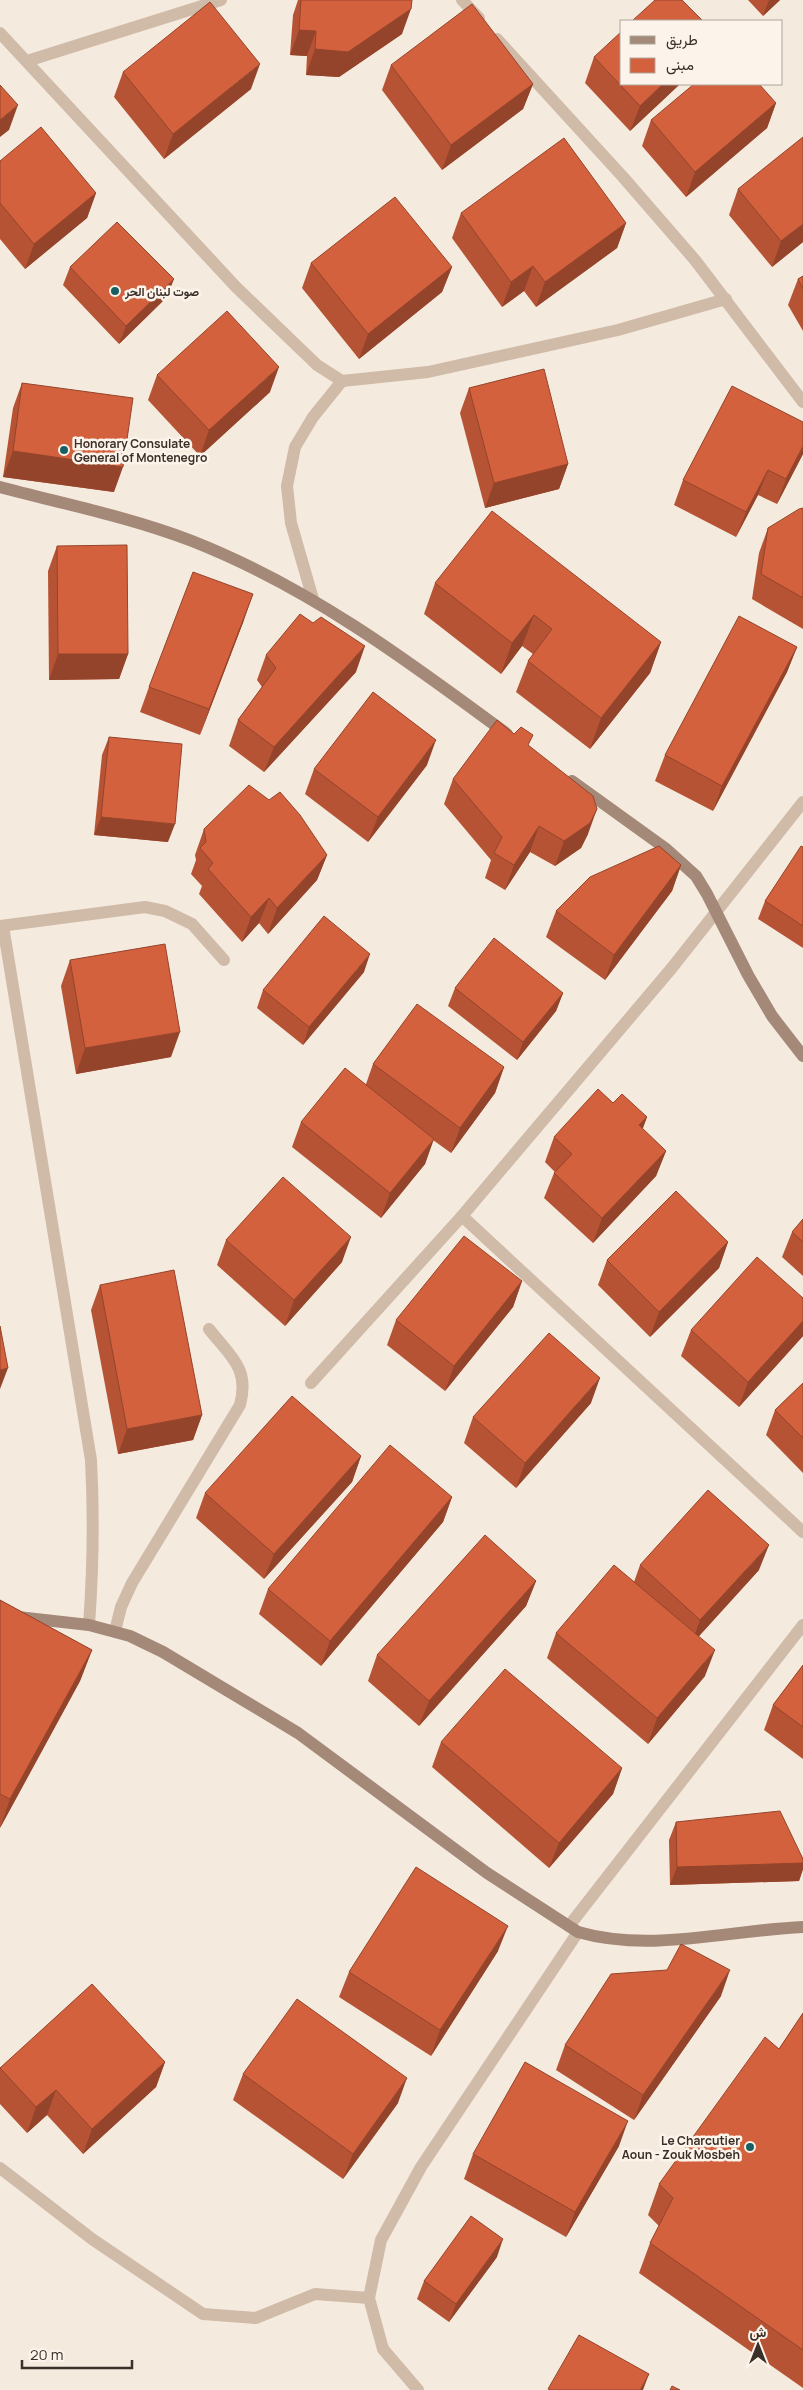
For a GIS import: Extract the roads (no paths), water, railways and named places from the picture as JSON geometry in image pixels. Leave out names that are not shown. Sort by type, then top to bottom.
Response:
[{"type":"main road","points":[[0,487],[158,528],[253,568],[313,599],[414,664],[520,744]]},
{"type":"main road","points":[[565,776],[618,812],[682,861],[696,876],[772,1016],[803,1056]]},
{"type":"main road","points":[[0,1615],[89,1625],[115,1631],[163,1652],[298,1733],[487,1873],[573,1929],[611,1939],[651,1940],[803,1927]]},
{"type":"street","points":[[27,61],[221,0]]},
{"type":"street","points":[[462,0],[629,184],[726,299],[803,402]]},
{"type":"street","points":[[0,33],[236,287],[318,364],[342,381],[428,372],[618,330],[726,299]]},
{"type":"street","points":[[313,599],[291,523],[287,486],[294,446],[313,416],[342,381]]},
{"type":"street","points":[[311,1383],[462,1216],[624,1026],[717,913],[803,802]]},
{"type":"street","points":[[89,1625],[93,1549],[91,1460],[2,926],[145,907],[165,912],[192,924],[224,960]]},
{"type":"street","points":[[462,1216],[803,1532]]},
{"type":"street","points":[[115,1631],[121,1607],[132,1583],[240,1405],[244,1390],[242,1372],[209,1329]]},
{"type":"street","points":[[418,2390],[383,2349],[370,2298],[381,2240],[422,2167],[573,1929],[803,1624]]},
{"type":"street","points":[[0,2168],[92,2239],[203,2314],[256,2318],[315,2294],[370,2298]]},
{"type":"place","name":"صوت لبنان الحر","points":[[115,291]]},
{"type":"place","name":"Honorary Consulate General of Montenegro","points":[[64,450]]},
{"type":"place","name":"Le Charcutier Aoun - Zouk Mosbeh","points":[[750,2147]]}]
